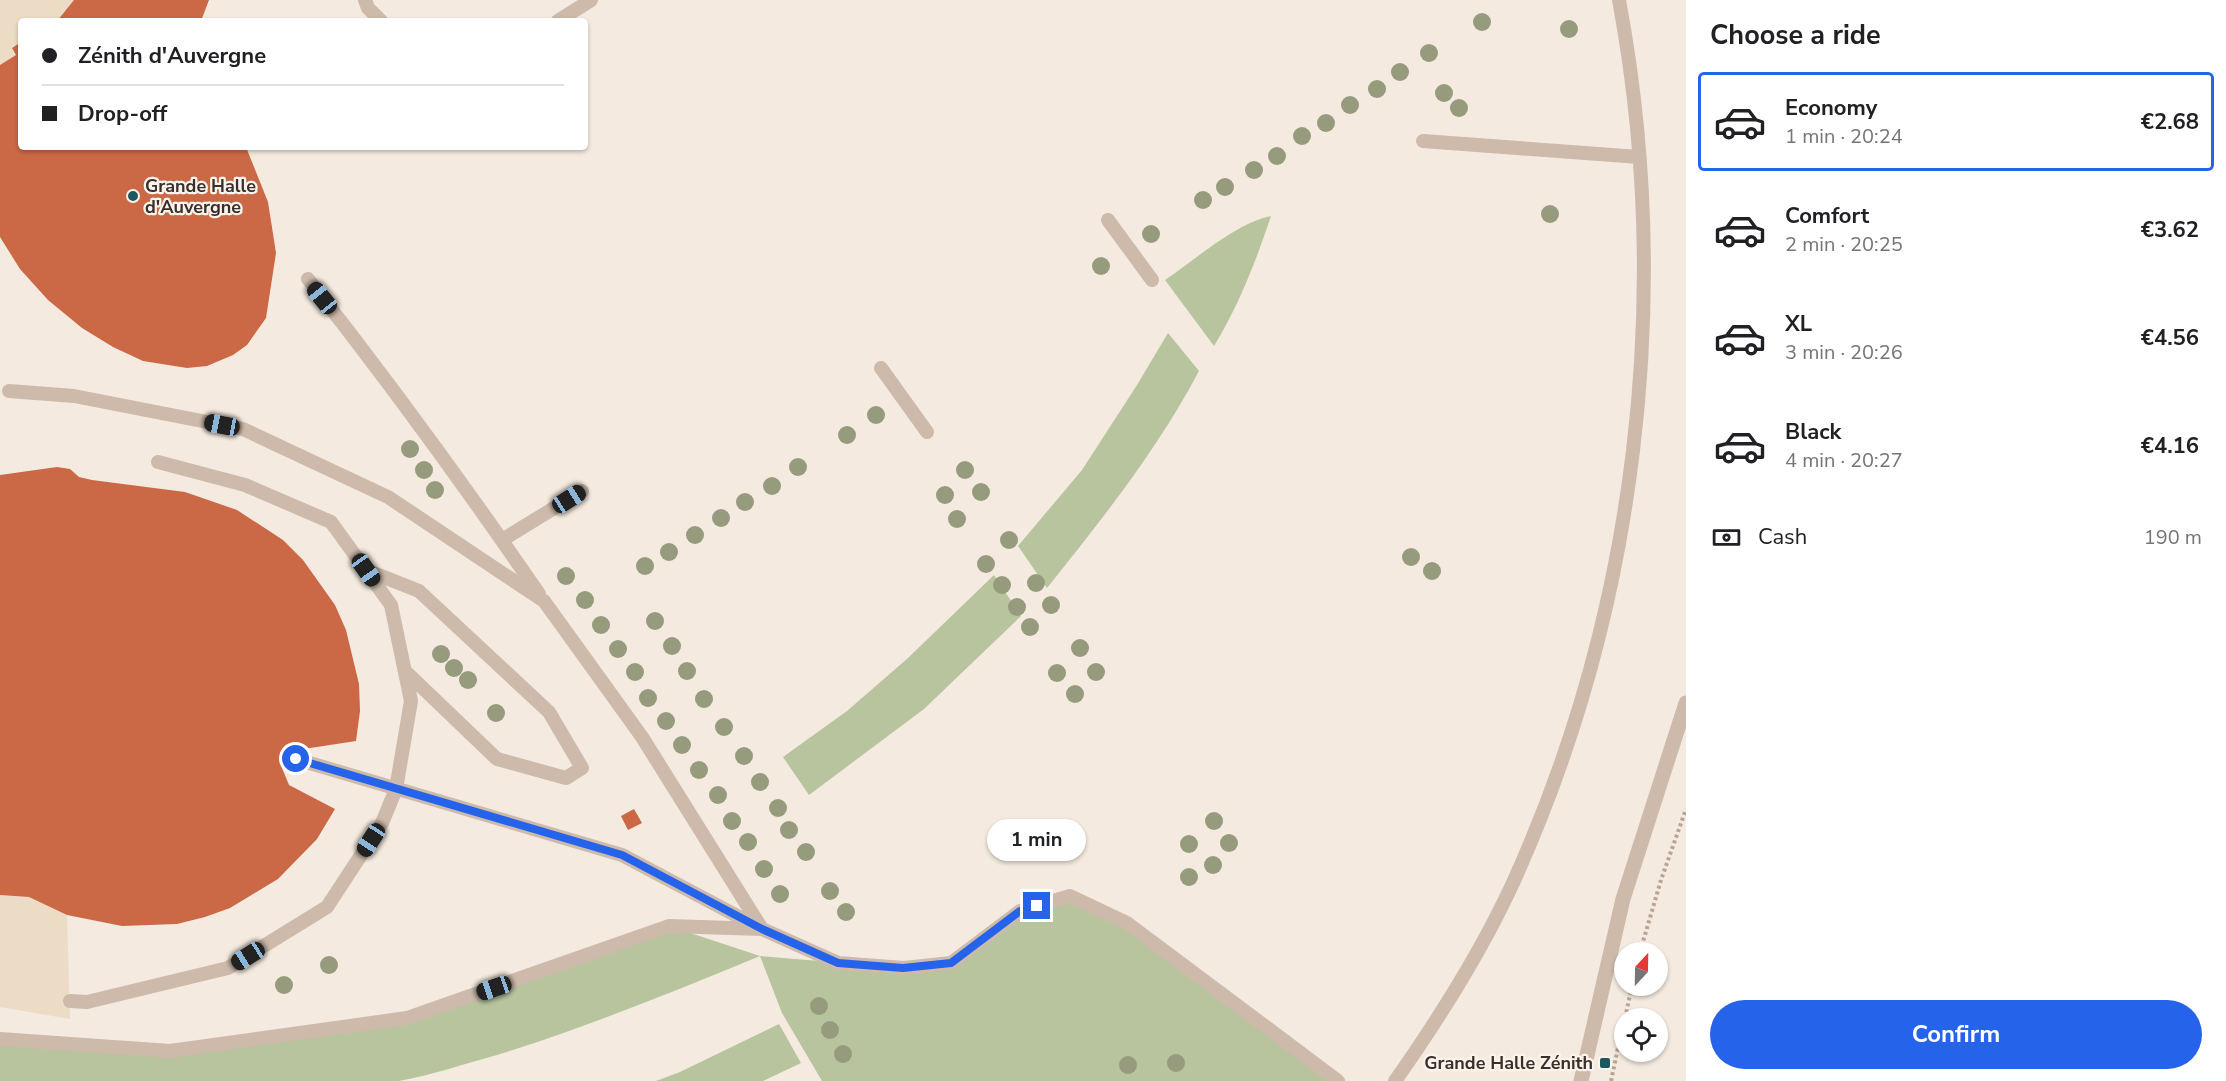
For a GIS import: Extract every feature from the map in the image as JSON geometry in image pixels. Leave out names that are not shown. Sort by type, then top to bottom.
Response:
[{"type":"street","points":[[1581,1081],[1623,899],[1686,704]]},
{"type":"lane","points":[[365,0],[368,8],[378,18]]},
{"type":"lane","points":[[563,18],[591,0]]},
{"type":"lane","points":[[1395,1081],[1449,999],[1511,887],[1545,805],[1573,728],[1618,554],[1631,480],[1642,314],[1643,239],[1639,157],[1629,53],[1619,0]]},
{"type":"lane","points":[[1423,141],[1639,157]]},
{"type":"lane","points":[[1108,220],[1152,280]]},
{"type":"lane","points":[[308,279],[388,381],[642,737],[762,929]]},
{"type":"lane","points":[[881,369],[927,432]]},
{"type":"lane","points":[[9,391],[74,396],[243,429],[388,497],[543,601]]},
{"type":"lane","points":[[70,1001],[87,1002],[228,968],[327,907],[382,823],[396,789],[411,701],[391,605],[331,522],[245,484],[158,462]]},
{"type":"lane","points":[[502,540],[582,491]]},
{"type":"lane","points":[[366,570],[419,591],[549,712],[582,768],[566,778],[497,759],[405,671]]},
{"type":"lane","points":[[296,759],[622,855],[762,929],[838,963],[903,968],[951,963],[1020,911],[1070,896],[1127,923],[1338,1081]]},
{"type":"lane","points":[[0,1039],[170,1051],[407,1018],[669,926],[762,929]]},
{"type":"path","points":[[1643,942],[1686,809]]},
{"type":"path","points":[[1611,1081],[1615,1062]]},
{"type":"green space","points":[[1271,216],[1246,282],[1214,346],[1165,280],[1230,234]]},
{"type":"green space","points":[[1168,333],[1199,371],[1147,456],[1047,588],[1018,546],[1082,470]]},
{"type":"green space","points":[[994,575],[1021,616],[924,709],[809,795],[783,757],[847,711],[908,658]]},
{"type":"green space","points":[[1070,896],[1127,923],[1338,1081],[822,1081],[782,1013],[760,956],[903,968],[951,963],[1020,911]]},
{"type":"green space","points":[[669,926],[760,956],[564,1033],[436,1073],[399,1081],[0,1081],[0,1039],[170,1051],[407,1018]]},
{"type":"green space","points":[[779,1024],[801,1063],[763,1081],[656,1081],[680,1072]]},
{"type":"shaded area","points":[[0,0],[74,0],[59,18],[18,18],[18,44],[12,48],[16,55],[0,65]]},
{"type":"shaded area","points":[[0,895],[29,897],[67,915],[70,1019],[0,1007]]},
{"type":"building","points":[[74,0],[209,0],[202,18],[59,18]]},
{"type":"building","name":"Grande Halle d'Auvergne","points":[[18,44],[18,150],[247,150],[268,202],[276,253],[266,318],[247,345],[233,355],[207,366],[187,368],[143,361],[113,347],[82,328],[48,300],[20,269],[0,237],[0,65],[16,55],[12,48]]},
{"type":"building","points":[[57,467],[70,469],[79,477],[92,480],[185,492],[237,510],[283,540],[303,560],[335,605],[346,630],[359,684],[360,711],[356,741],[297,750],[288,754],[282,768],[289,785],[335,809],[317,839],[278,879],[230,908],[177,924],[122,926],[67,915],[29,897],[0,895],[0,475]]},
{"type":"building","points":[[634,809],[642,823],[628,830],[621,816]]},
{"type":"place","name":"Grande Halle d'Auvergne","points":[[133,196]]},
{"type":"place","name":"Grande Halle Zénith","points":[[1605,1063]]},
{"type":"route","points":[[296,759],[622,855],[762,929],[838,963],[903,968],[951,963],[1020,911],[1037,906]]}]
